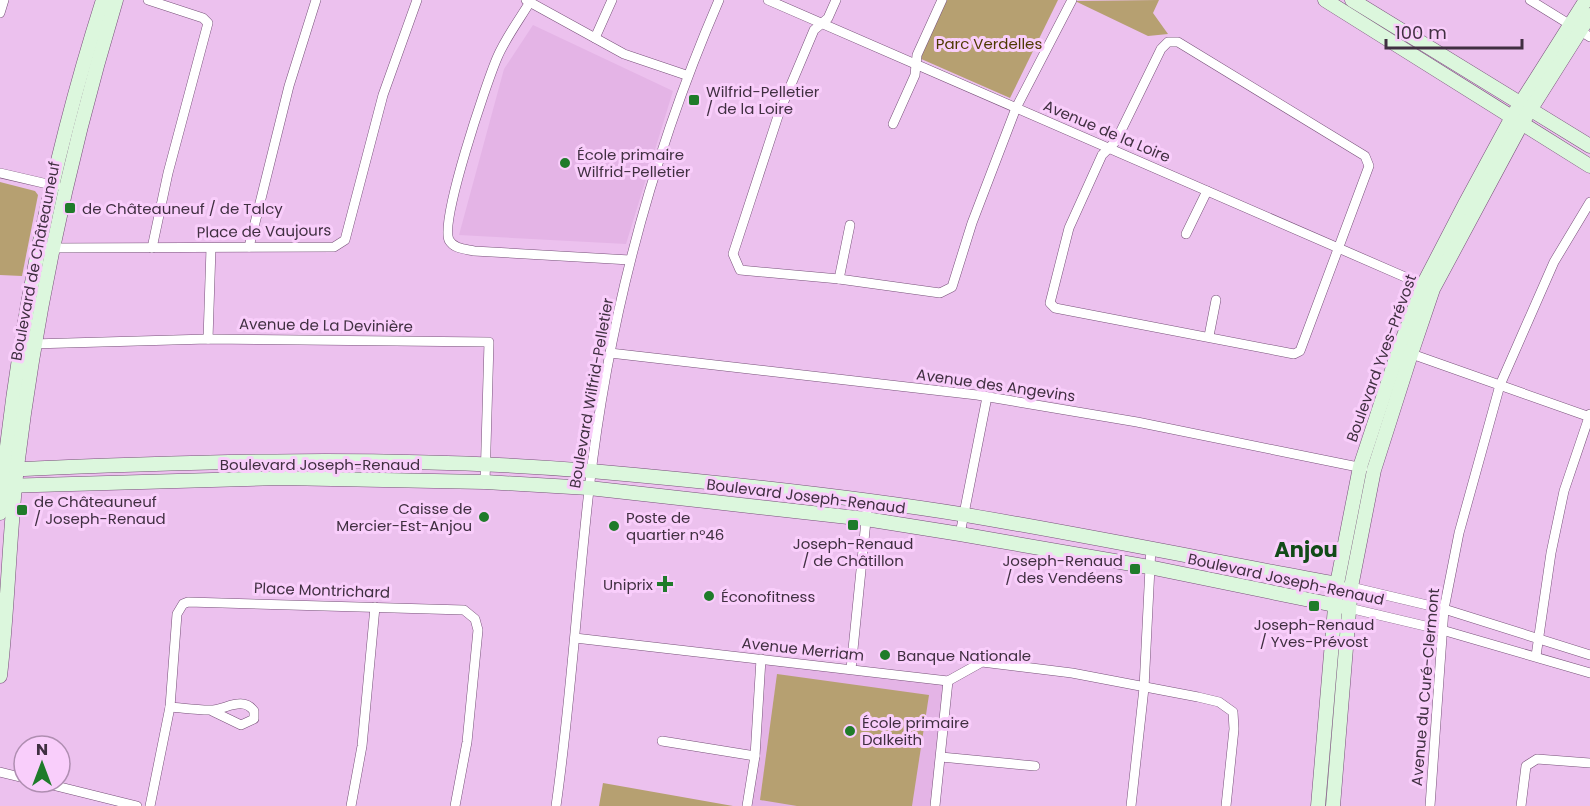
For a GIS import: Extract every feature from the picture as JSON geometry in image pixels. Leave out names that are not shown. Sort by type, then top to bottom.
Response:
[{"type":"street","points":[[0,13],[4,0]]},
{"type":"street","name":"Boulevard de Châteauneuf","points":[[0,676],[10,470],[28,344],[59,187],[103,0]]},
{"type":"street","name":"Boulevard de Châteauneuf","points":[[59,187],[116,0]]},
{"type":"street","points":[[148,0],[203,18],[208,23],[168,173],[152,248]]},
{"type":"street","points":[[249,247],[289,86],[316,0]]},
{"type":"street","name":"Place de Vaujours","points":[[46,248],[334,247],[345,240],[383,95],[417,0]]},
{"type":"street","points":[[595,38],[612,0]]},
{"type":"street","name":"Boulevard Wilfrid-Pelletier","points":[[556,806],[589,488],[610,353],[630,260],[686,75],[719,0]]},
{"type":"street","name":"Avenue de la Loire","points":[[768,0],[1428,287]]},
{"type":"street","points":[[836,0],[828,18],[814,30],[779,113],[733,254],[736,266],[740,270],[839,279],[940,292],[952,287],[972,223],[1016,108],[1072,0]]},
{"type":"street","points":[[893,124],[915,75],[916,55],[942,0]]},
{"type":"street","points":[[1324,0],[1590,166]]},
{"type":"street","points":[[1352,0],[1590,146]]},
{"type":"street","points":[[1530,0],[1580,32]]},
{"type":"street","name":"Boulevard Yves-Prévost","points":[[1580,32],[1586,0]]},
{"type":"street","points":[[630,260],[474,251],[457,248],[449,240],[448,225],[476,118],[498,56],[528,1],[624,54],[686,75]]},
{"type":"street","name":"Boulevard Yves-Prévost","points":[[1333,806],[1338,768],[1342,606],[1337,584],[1360,467],[1428,287],[1517,120],[1590,15]]},
{"type":"street","points":[[1168,42],[1178,42],[1365,156],[1369,166],[1368,175],[1337,248],[1300,351],[1294,354],[1055,308],[1050,303],[1070,228],[1102,155],[1116,141],[1161,49],[1168,42]]},
{"type":"street","points":[[0,173],[59,187]]},
{"type":"street","points":[[1186,234],[1207,191]]},
{"type":"street","name":"Avenue du Curé-Clermont","points":[[1430,806],[1444,609],[1459,533],[1500,385],[1554,262],[1590,202]]},
{"type":"street","points":[[839,279],[850,225]]},
{"type":"street","points":[[208,339],[211,248]]},
{"type":"street","points":[[1209,336],[1216,300]]},
{"type":"street","name":"Avenue de La Devinière","points":[[28,344],[208,339],[489,342],[485,482]]},
{"type":"street","points":[[1405,351],[1590,416],[1564,491],[1551,553],[1536,656]]},
{"type":"street","name":"Boulevard Yves-Prévost","points":[[1318,806],[1342,606],[1351,587],[1374,470],[1405,351]]},
{"type":"street","name":"Avenue des Angevins","points":[[610,353],[987,397],[1137,422],[1374,470]]},
{"type":"street","points":[[960,534],[987,397]]},
{"type":"street","name":"Boulevard Joseph-Renaud","points":[[10,470],[279,462],[484,464],[592,471],[765,488],[963,514],[1151,547],[1337,584],[1444,609],[1590,655]]},
{"type":"street","name":"Boulevard Joseph-Renaud","points":[[9,486],[281,478],[485,482],[589,488],[866,519],[1149,567],[1342,606],[1442,630],[1590,673]]},
{"type":"street","points":[[668,496],[670,479]]},
{"type":"street","name":"Boulevard de Châteauneuf","points":[[0,513],[9,486]]},
{"type":"street","points":[[763,507],[765,488]]},
{"type":"street","points":[[851,669],[868,501]]},
{"type":"street","points":[[1131,806],[1144,688],[1151,547]]},
{"type":"street","name":"Place Montrichard","points":[[150,806],[170,707],[177,614],[183,604],[188,602],[464,610],[475,619],[478,630],[467,742],[455,806]]},
{"type":"street","points":[[351,806],[362,746],[375,606]]},
{"type":"street","name":"Avenue Merriam","points":[[575,638],[948,681]]},
{"type":"street","points":[[747,806],[755,756],[761,659]]},
{"type":"street","points":[[935,806],[948,681],[982,662],[1072,673],[1219,702],[1233,712],[1234,729],[1226,806]]},
{"type":"street","points":[[170,707],[212,711]]},
{"type":"street","points":[[662,741],[755,756]]},
{"type":"street","points":[[941,757],[1035,766]]},
{"type":"street","points":[[1521,806],[1523,771],[1532,762],[1537,759],[1590,763]]},
{"type":"street","points":[[1323,766],[1338,768]]},
{"type":"street","points":[[72,790],[137,806]]},
{"type":"shaded area","name":"École primaire Wilfrid-Pelletier","points":[[533,25],[673,91],[626,244],[459,235],[504,69]]},
{"type":"shaded area","name":"École primaire Dalkeith","points":[[761,659],[948,681],[935,806],[747,806]]},
{"type":"green space","name":"Parc Verdelles","points":[[947,0],[1058,0],[1010,98],[919,58]]},
{"type":"green space","points":[[1159,0],[1153,13],[1168,34],[1148,36],[1075,1]]},
{"type":"green space","points":[[0,182],[35,191],[38,195],[22,276],[0,275]]},
{"type":"green space","name":"École primaire Dalkeith","points":[[777,674],[929,695],[912,806],[797,806],[760,800]]},
{"type":"green space","points":[[603,783],[733,806],[599,806]]},
{"type":"place","name":"Wilfrid-Pelletier / de la Loire","points":[[694,100]]},
{"type":"place","name":"École primaire Wilfrid-Pelletier","points":[[565,163]]},
{"type":"place","name":"de Châteauneuf / de Talcy","points":[[70,208]]},
{"type":"place","name":"de Châteauneuf / Joseph-Renaud","points":[[22,510]]},
{"type":"place","name":"Caisse de Mercier-Est-Anjou","points":[[484,517]]},
{"type":"place","name":"Joseph-Renaud / de Châtillon","points":[[853,525]]},
{"type":"place","name":"Poste de quartier n°46","points":[[614,526]]},
{"type":"place","name":"Joseph-Renaud / des Vendéens","points":[[1135,569]]},
{"type":"place","name":"Uniprix","points":[[665,584]]},
{"type":"place","name":"Éconofitness","points":[[709,596]]},
{"type":"place","name":"Joseph-Renaud / Yves-Prévost","points":[[1314,606]]},
{"type":"place","name":"Banque Nationale","points":[[885,655]]},
{"type":"place","name":"École primaire Dalkeith","points":[[850,731]]},
{"type":"district","name":"Anjou","points":[[1306,549]]}]
